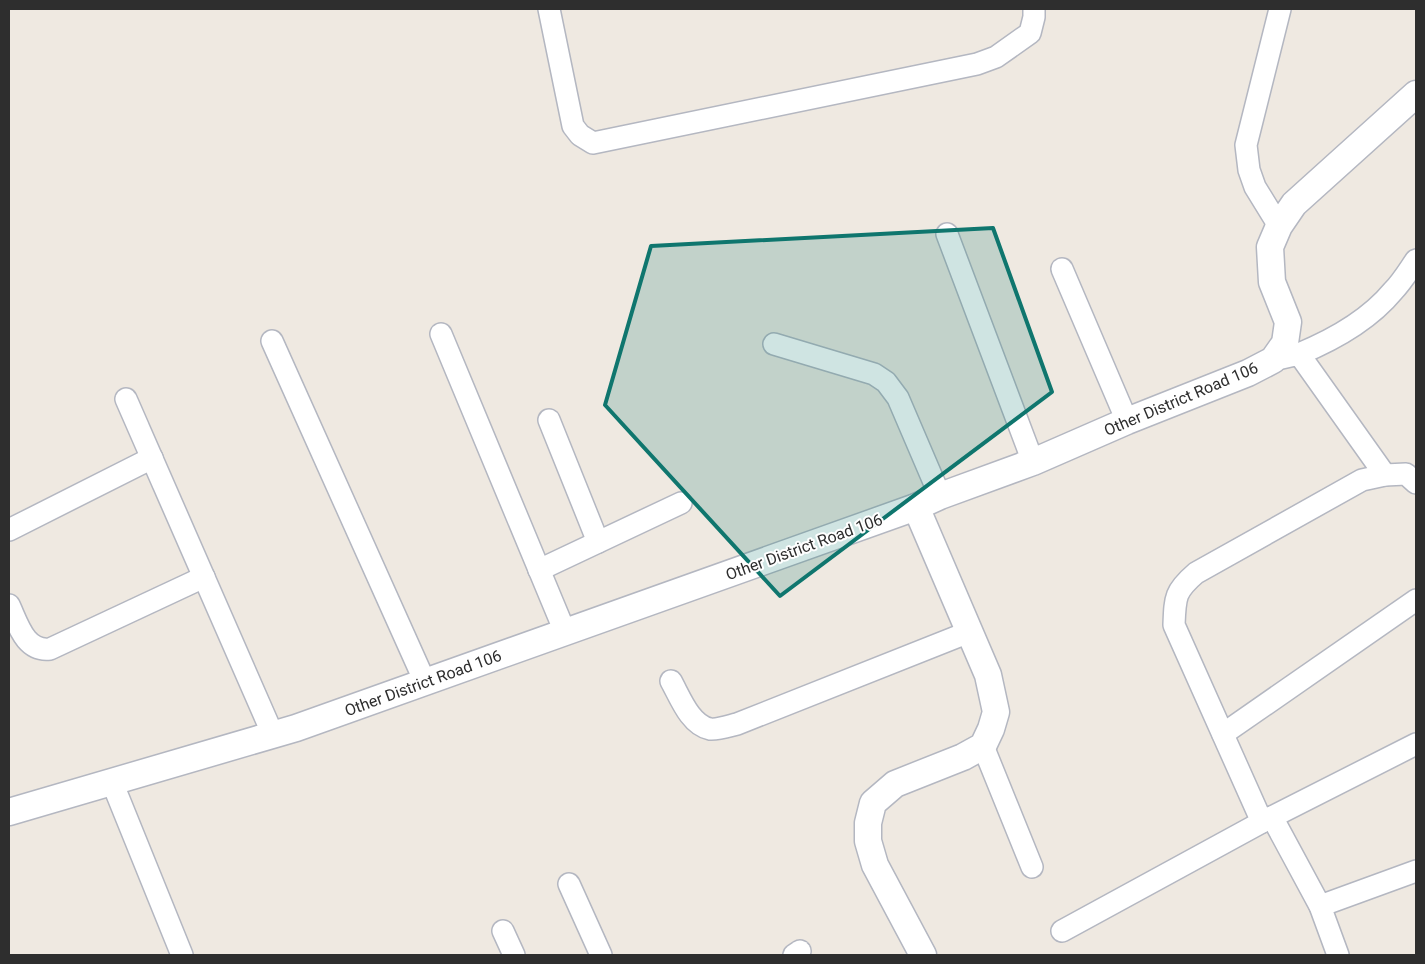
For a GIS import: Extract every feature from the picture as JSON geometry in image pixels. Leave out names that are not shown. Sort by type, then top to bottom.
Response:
[{"type":"street","points":[[549,9],[573,126],[580,135],[593,143],[977,64],[996,57],[1030,33],[1034,9]]},
{"type":"street","points":[[1279,226],[1255,187],[1249,170],[1246,145],[1280,9]]},
{"type":"street","name":"Other District Road 106","points":[[9,812],[273,735],[425,682],[916,507],[940,496],[1033,462],[1127,421],[1248,373],[1273,360],[1285,343],[1288,322],[1272,282],[1270,247],[1279,226],[1294,204],[1416,94]]},
{"type":"street","points":[[947,234],[1033,462]]},
{"type":"street","points":[[1273,360],[1299,354],[1326,343],[1357,323],[1394,291],[1416,260]]},
{"type":"street","points":[[1062,269],[1127,421]]},
{"type":"street","points":[[441,334],[565,632]]},
{"type":"street","points":[[272,341],[425,682]]},
{"type":"street","points":[[774,344],[874,374],[886,382],[898,398],[940,496]]},
{"type":"street","points":[[1299,354],[1385,475]]},
{"type":"street","points":[[126,398],[273,735]]},
{"type":"street","points":[[549,420],[598,542]]},
{"type":"street","points":[[9,530],[152,458]]},
{"type":"street","points":[[1338,955],[1320,906],[1267,819],[1223,734],[1174,624],[1175,602],[1182,585],[1196,573],[1362,480],[1385,475],[1406,474],[1416,483]]},
{"type":"street","points":[[539,570],[681,502]]},
{"type":"street","points":[[916,507],[988,675],[996,712],[983,746],[964,757],[895,784],[873,803],[868,822],[868,841],[875,865],[923,955]]},
{"type":"street","points":[[9,605],[23,635],[32,646],[40,650],[50,648],[204,577]]},
{"type":"street","points":[[1223,734],[1416,600]]},
{"type":"street","points":[[672,681],[690,715],[702,726],[711,729],[737,724],[969,632]]},
{"type":"street","points":[[1062,931],[1267,819],[1416,744]]},
{"type":"street","points":[[983,746],[1032,867]]},
{"type":"street","points":[[112,782],[182,955]]},
{"type":"street","points":[[1320,906],[1416,870]]},
{"type":"street","points":[[569,884],[601,955]]},
{"type":"street","points":[[503,931],[514,955]]},
{"type":"highlighted area","points":[[993,228],[1052,392],[780,596],[605,405],[651,246]]}]
